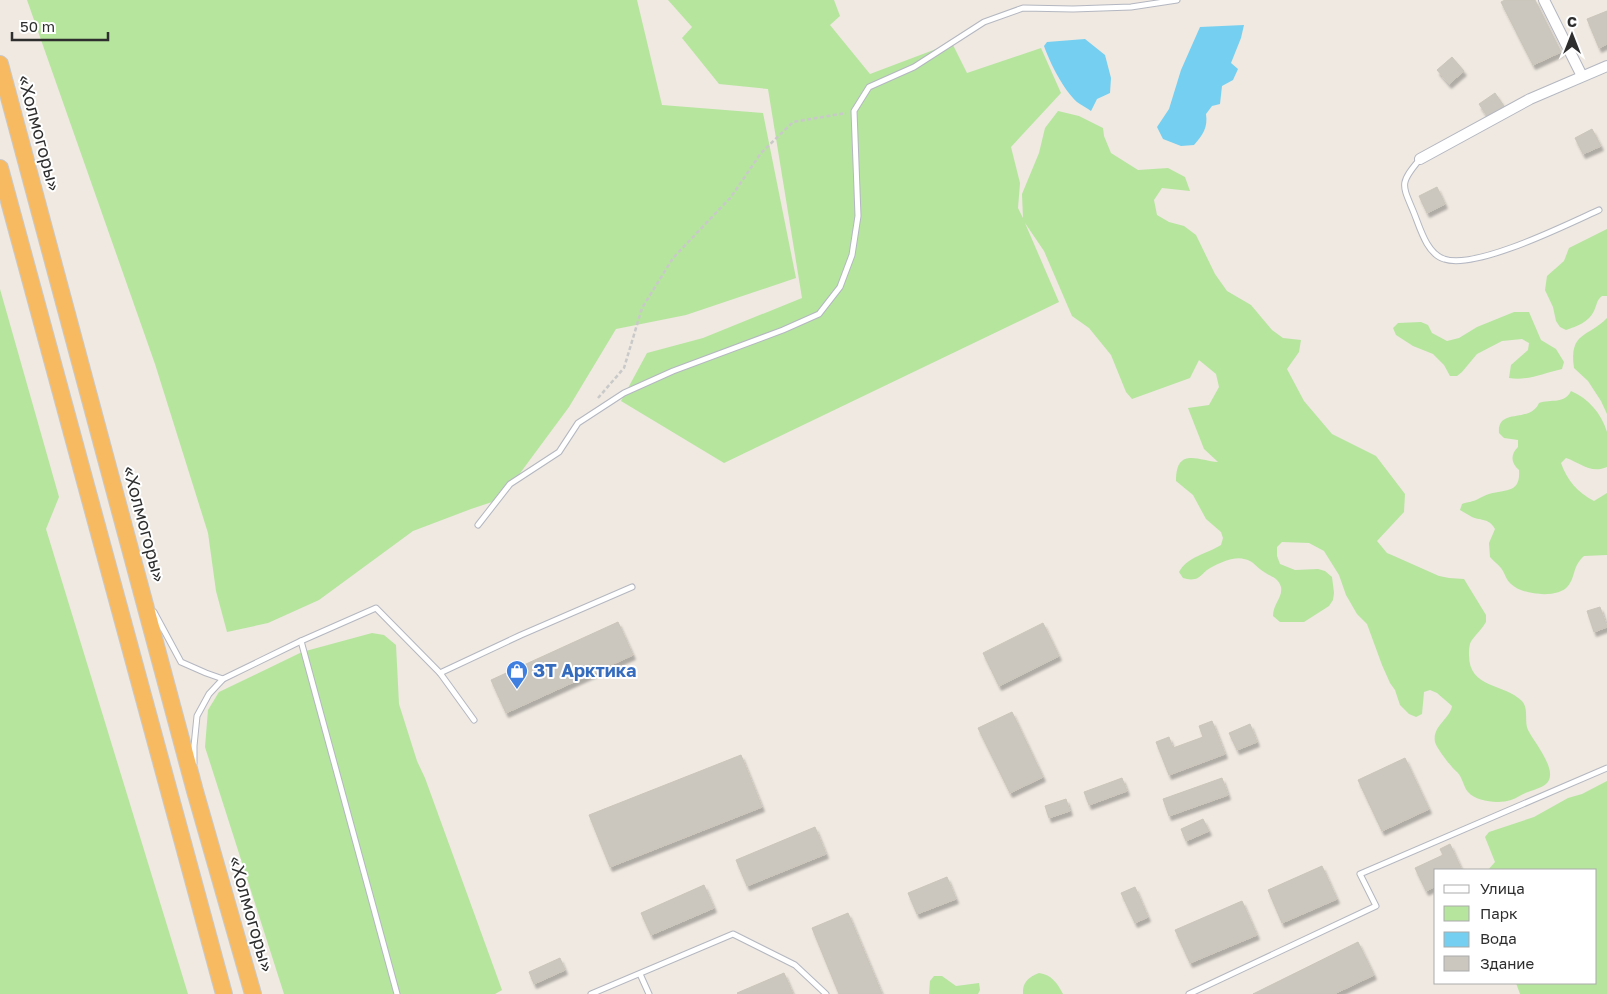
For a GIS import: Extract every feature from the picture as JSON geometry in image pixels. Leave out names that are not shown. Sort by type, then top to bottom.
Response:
[{"type":"highway","name":"«Холмогоры»","points":[[0,64],[195,791],[253,994]]},
{"type":"highway","points":[[0,168],[224,994]]},
{"type":"street","points":[[1544,0],[1582,76]]},
{"type":"street","points":[[1420,159],[1530,99],[1607,66]]},
{"type":"lane","points":[[478,526],[510,484],[558,452],[578,422],[624,393],[673,371],[784,330],[819,314],[840,287],[852,255],[858,216],[854,112],[869,86],[914,67],[984,22],[1023,8],[1131,7],[1177,0]]},
{"type":"lane","points":[[1420,159],[1405,176],[1403,188],[1427,246],[1444,259],[1469,260],[1523,244],[1599,210]]},
{"type":"lane","points":[[136,570],[160,624],[181,662],[223,678]]},
{"type":"lane","points":[[440,673],[521,635],[632,587]]},
{"type":"lane","points":[[195,791],[194,746],[198,716],[209,694],[223,678],[376,608],[440,673],[474,720]]},
{"type":"lane","points":[[301,641],[397,994]]},
{"type":"lane","points":[[1189,994],[1376,906],[1360,874],[1607,768]]},
{"type":"lane","points":[[591,994],[734,934],[795,965],[826,994]]},
{"type":"lane","points":[[640,974],[649,994]]},
{"type":"path","points":[[595,402],[624,368],[642,308],[673,258],[730,197],[761,152],[793,122],[854,112]]},
{"type":"green space","points":[[27,0],[637,0],[662,105],[763,113],[796,278],[686,315],[616,329],[569,407],[501,499],[413,531],[319,600],[268,623],[227,632],[216,591],[208,533],[155,364]]},
{"type":"green space","points":[[668,0],[834,0],[840,16],[830,25],[870,74],[952,43],[967,73],[1041,48],[1061,93],[1011,147],[1020,183],[1018,208],[1023,218],[1022,194],[1039,153],[1045,128],[1058,111],[1079,116],[1103,128],[1111,153],[1138,170],[1168,168],[1185,177],[1190,191],[1162,188],[1154,200],[1157,215],[1169,222],[1184,226],[1196,235],[1215,274],[1227,291],[1251,305],[1272,330],[1283,338],[1301,340],[1299,352],[1287,369],[1304,401],[1332,434],[1376,456],[1405,494],[1404,512],[1377,541],[1387,553],[1439,576],[1464,579],[1486,615],[1486,622],[1470,643],[1469,655],[1471,666],[1481,680],[1515,695],[1524,704],[1528,730],[1540,749],[1550,772],[1546,784],[1513,799],[1500,802],[1482,800],[1468,792],[1459,774],[1444,758],[1435,742],[1436,731],[1451,711],[1452,706],[1437,693],[1430,690],[1424,692],[1422,714],[1416,717],[1409,714],[1400,705],[1395,690],[1382,665],[1367,624],[1357,614],[1346,595],[1339,575],[1324,551],[1309,543],[1282,542],[1277,547],[1277,556],[1280,564],[1295,570],[1318,569],[1325,571],[1332,577],[1333,600],[1329,606],[1304,622],[1280,622],[1273,616],[1281,594],[1280,584],[1276,579],[1247,560],[1240,558],[1230,560],[1207,570],[1200,577],[1183,578],[1179,572],[1187,562],[1221,545],[1223,538],[1221,532],[1206,519],[1193,495],[1176,481],[1177,470],[1184,459],[1196,458],[1218,462],[1204,449],[1188,408],[1209,405],[1219,387],[1216,374],[1199,360],[1190,378],[1132,399],[1126,392],[1111,355],[1089,328],[1072,316],[1044,251],[1025,223],[1059,302],[724,463],[621,401],[647,353],[703,338],[802,298],[768,89],[719,84],[682,38],[692,27]]},
{"type":"green space","points":[[1607,229],[1607,296],[1600,298],[1592,315],[1586,321],[1566,330],[1560,327],[1556,321],[1553,307],[1545,290],[1547,276],[1564,261],[1569,248]]},
{"type":"green space","points":[[0,289],[59,497],[46,529],[188,994],[0,994]]},
{"type":"green space","points":[[1514,312],[1529,312],[1541,340],[1556,349],[1564,362],[1562,369],[1529,378],[1509,378],[1511,365],[1528,350],[1529,343],[1522,339],[1502,341],[1477,354],[1457,376],[1450,376],[1444,365],[1433,354],[1413,346],[1396,335],[1393,328],[1398,323],[1421,322],[1428,325],[1432,333],[1447,341],[1459,338],[1477,327]]},
{"type":"green space","points":[[1607,318],[1607,414],[1588,381],[1574,368],[1573,356],[1577,341]]},
{"type":"green space","points":[[1571,391],[1594,407],[1607,432],[1607,467],[1591,469],[1566,458],[1561,463],[1566,475],[1588,498],[1594,501],[1607,493],[1607,555],[1584,556],[1580,560],[1568,586],[1563,590],[1548,594],[1531,593],[1516,588],[1511,584],[1501,568],[1490,557],[1489,543],[1495,529],[1493,525],[1488,521],[1472,517],[1460,510],[1462,504],[1474,501],[1488,494],[1510,489],[1517,483],[1519,470],[1514,465],[1512,459],[1518,447],[1518,440],[1504,438],[1499,433],[1503,420],[1529,413],[1539,403],[1565,398]]},
{"type":"green space","points":[[372,633],[384,635],[396,645],[399,704],[417,761],[425,778],[502,990],[495,994],[284,994],[205,747],[208,710],[219,692],[302,652]]},
{"type":"green space","points":[[1607,781],[1607,994],[1520,994],[1516,984],[1597,984],[1597,869],[1489,869],[1495,862],[1485,837],[1489,832],[1534,817],[1568,798],[1582,794]]},
{"type":"green space","points":[[1039,973],[1054,980],[1063,994],[1023,994],[1027,980]]},
{"type":"green space","points":[[934,976],[942,976],[956,986],[979,983],[980,990],[978,994],[929,994],[930,981]]},
{"type":"water","points":[[1244,25],[1231,63],[1238,69],[1233,80],[1222,86],[1220,104],[1212,106],[1206,114],[1204,131],[1200,138],[1194,145],[1181,146],[1163,139],[1157,127],[1169,109],[1181,70],[1200,27]]},
{"type":"water","points":[[1085,39],[1105,55],[1111,78],[1110,93],[1097,99],[1091,111],[1072,97],[1053,68],[1044,46],[1047,42]]},
{"type":"building","points":[[1505,0],[1535,0],[1561,52],[1533,65],[1501,2]]},
{"type":"building","points":[[1607,11],[1607,44],[1599,48],[1587,19]]},
{"type":"building","points":[[1452,57],[1464,71],[1449,84],[1437,70]]},
{"type":"building","points":[[1495,93],[1506,109],[1489,119],[1479,104]]},
{"type":"building","points":[[1592,129],[1601,146],[1583,154],[1575,138]]},
{"type":"building","points":[[1437,187],[1445,204],[1427,213],[1419,196]]},
{"type":"building","points":[[1600,607],[1607,627],[1594,632],[1587,611]]},
{"type":"building","points":[[618,622],[633,655],[506,713],[491,680]]},
{"type":"building","points":[[1043,623],[1059,656],[999,686],[983,653]]},
{"type":"building","points":[[1012,712],[1043,777],[1010,793],[978,728]]},
{"type":"building","points":[[1212,721],[1225,754],[1169,775],[1156,742],[1169,737],[1173,748],[1203,737],[1199,726]]},
{"type":"building","points":[[1250,724],[1257,742],[1237,750],[1229,733]]},
{"type":"building","points":[[741,755],[762,807],[610,867],[589,815]]},
{"type":"building","points":[[1405,758],[1429,809],[1382,831],[1358,780]]},
{"type":"building","points":[[1122,778],[1127,791],[1089,805],[1084,792]]},
{"type":"building","points":[[1222,778],[1228,795],[1169,816],[1163,799]]},
{"type":"building","points":[[1066,799],[1070,811],[1049,818],[1045,806]]},
{"type":"building","points":[[1203,819],[1209,831],[1186,841],[1181,829]]},
{"type":"building","points":[[815,827],[826,854],[747,886],[736,860]]},
{"type":"building","points":[[1450,844],[1462,869],[1434,869],[1434,887],[1426,891],[1415,868],[1443,855],[1440,849]]},
{"type":"building","points":[[1322,866],[1337,899],[1282,923],[1268,890]]},
{"type":"building","points":[[947,877],[956,899],[917,914],[908,893]]},
{"type":"building","points":[[704,885],[714,908],[651,935],[641,913]]},
{"type":"building","points":[[1135,887],[1148,917],[1135,923],[1121,893]]},
{"type":"building","points":[[1242,901],[1257,935],[1190,963],[1175,930]]},
{"type":"building","points":[[848,913],[882,994],[839,994],[812,928]]},
{"type":"building","points":[[1358,942],[1374,975],[1334,994],[1253,994]]},
{"type":"building","points":[[560,958],[565,970],[534,984],[529,972]]},
{"type":"building","points":[[784,973],[793,994],[737,993]]},
{"type":"place","name":"ЗТ Арктика","points":[[517,690]]}]
